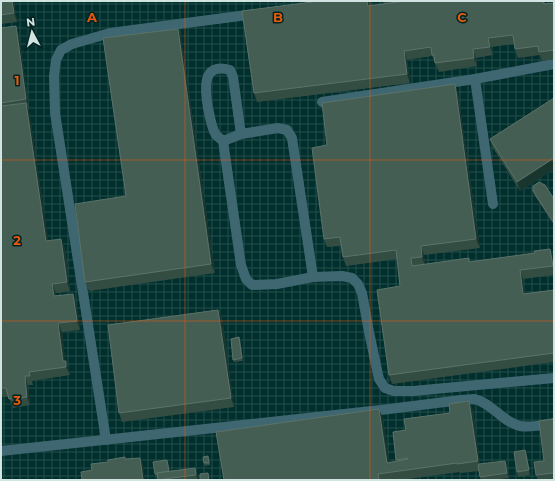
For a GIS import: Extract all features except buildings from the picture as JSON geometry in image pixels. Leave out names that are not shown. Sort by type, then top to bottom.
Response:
[{"type":"lane","points":[[106,440],[55,113],[54,76],[56,60],[61,50],[72,44],[110,33],[268,12]]},
{"type":"lane","points":[[322,102],[475,79],[554,64]]},
{"type":"lane","points":[[241,134],[233,77],[230,70],[224,68],[217,69],[210,73],[207,79],[206,91],[213,127],[216,135],[223,141],[241,265],[246,279],[252,285],[277,284],[312,277],[342,276],[352,278],[358,284],[362,293],[379,379],[385,388],[394,391],[413,391],[554,378]]},
{"type":"lane","points":[[475,79],[493,204]]},
{"type":"lane","points":[[223,141],[241,134],[278,128],[287,130],[292,138],[312,277]]},
{"type":"lane","points":[[1,451],[461,400],[474,400],[483,403],[504,418],[518,425],[531,427],[554,423]]},
{"type":"shaded area","points":[[1,1],[554,1],[554,480],[1,480]]}]
